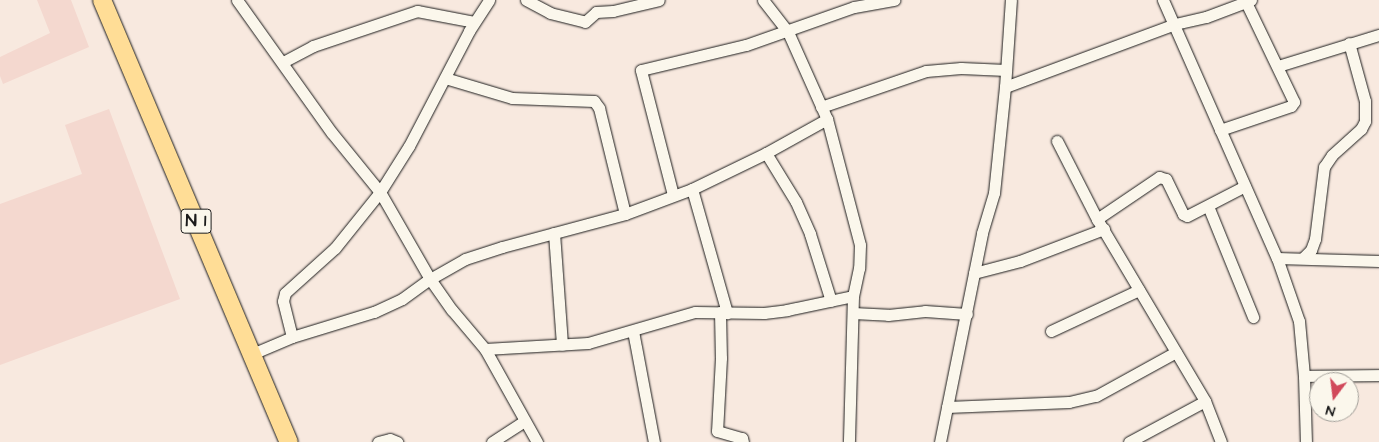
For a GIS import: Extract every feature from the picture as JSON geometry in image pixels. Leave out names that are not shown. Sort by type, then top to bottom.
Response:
[{"type":"highway","name":"N 1","points":[[102,0],[289,442]]},
{"type":"street","points":[[237,0],[332,133],[380,192],[430,279],[452,310],[485,349],[537,442]]},
{"type":"street","points":[[292,337],[283,301],[285,293],[335,248],[380,192],[410,146],[474,22],[490,0]]},
{"type":"street","points":[[526,0],[550,13],[585,22],[596,12],[621,9],[658,0]]},
{"type":"street","points":[[764,0],[788,32],[826,119],[860,244],[859,268],[853,296],[849,442]]},
{"type":"street","points":[[673,195],[641,70],[788,32],[853,3],[894,0]]},
{"type":"street","points":[[940,442],[974,273],[994,193],[1005,87],[1011,0]]},
{"type":"street","points":[[1163,0],[1277,258],[1299,321],[1304,376],[1306,442]]},
{"type":"street","points":[[1005,87],[1174,24],[1206,17],[1247,1],[1294,99],[1294,104],[1220,130]]},
{"type":"street","points":[[283,62],[313,46],[417,11],[474,22]]},
{"type":"street","points":[[1278,66],[1379,35]]},
{"type":"street","points":[[1303,258],[1311,250],[1315,239],[1324,167],[1332,155],[1361,129],[1365,121],[1365,101],[1349,43]]},
{"type":"street","points":[[821,107],[926,71],[961,68],[1006,70]]},
{"type":"street","points":[[445,78],[512,98],[594,102],[598,108],[625,214]]},
{"type":"street","points":[[252,354],[292,337],[374,312],[402,298],[465,259],[625,214],[692,189],[766,153],[826,119]]},
{"type":"street","points":[[1058,141],[1097,219],[1205,401],[1221,442]]},
{"type":"street","points":[[766,153],[796,202],[810,234],[831,301]]},
{"type":"street","points":[[1097,219],[1159,177],[1166,179],[1185,215],[1208,206],[1245,186]]},
{"type":"street","points":[[692,189],[723,312],[717,431],[742,438],[743,442]]},
{"type":"street","points":[[1208,206],[1253,316]]},
{"type":"street","points":[[974,273],[1005,266],[1104,229]]},
{"type":"street","points":[[554,233],[562,345]]},
{"type":"street","points":[[1277,258],[1379,262]]},
{"type":"street","points":[[1051,331],[1139,290]]},
{"type":"street","points":[[485,349],[562,345],[602,340],[678,316],[708,311],[787,310],[853,296]]},
{"type":"street","points":[[853,313],[888,315],[925,311],[967,314]]},
{"type":"street","points":[[633,331],[654,442]]},
{"type":"street","points":[[947,407],[1069,402],[1096,396],[1176,352]]},
{"type":"street","points":[[1304,376],[1379,375]]},
{"type":"street","points":[[1129,442],[1205,401]]},
{"type":"street","points":[[492,442],[524,421]]},
{"type":"street","points":[[378,442],[390,439],[397,442]]},
{"type":"shaded area","points":[[37,0],[71,0],[89,47],[3,84],[0,76],[0,57],[50,33]]},
{"type":"shaded area","points":[[109,109],[180,299],[0,365],[0,204],[82,174],[65,125]]}]
